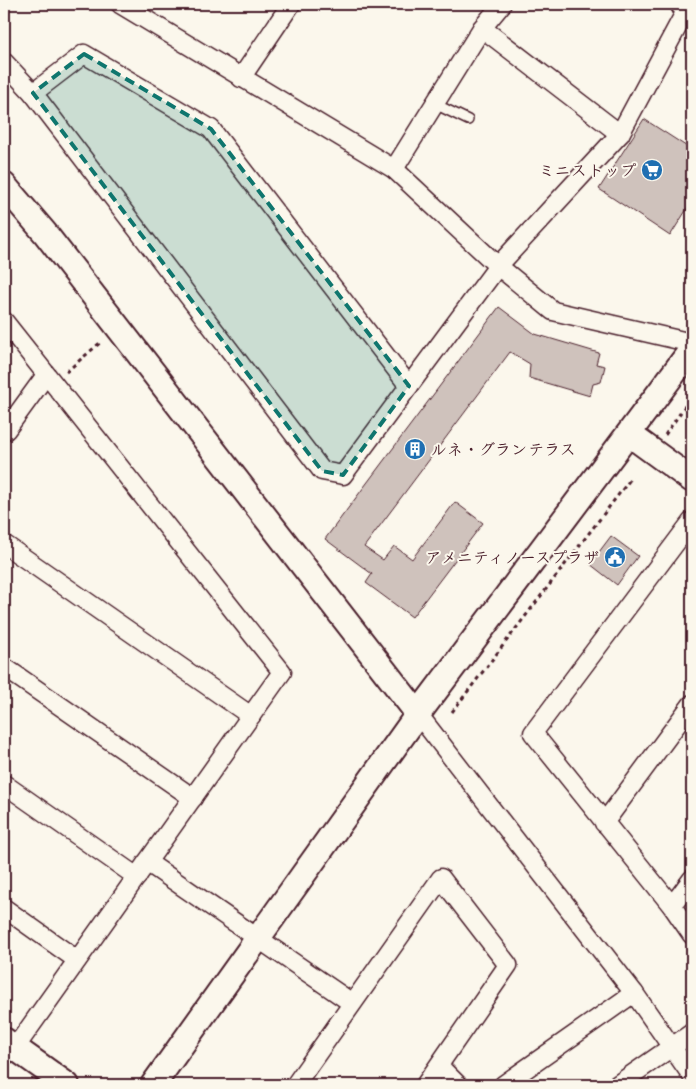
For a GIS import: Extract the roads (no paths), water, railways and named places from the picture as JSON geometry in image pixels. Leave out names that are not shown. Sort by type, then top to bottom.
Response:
[{"type":"street","points":[[241,78],[291,4]]},
{"type":"street","points":[[394,169],[482,28],[502,4]]},
{"type":"street","points":[[124,5],[241,78],[394,169],[498,266],[553,311],[692,343]]},
{"type":"street","points":[[4,62],[33,94],[322,471],[343,475],[498,266],[620,134],[688,6]]},
{"type":"street","points":[[482,28],[620,134]]},
{"type":"street","points":[[33,94],[84,54],[211,129],[409,386]]},
{"type":"street","points":[[4,184],[45,233],[634,993],[692,1076]]},
{"type":"street","points":[[4,321],[282,672],[78,960],[9,1044],[67,1085]]},
{"type":"street","points":[[152,1085],[418,714],[692,349]]},
{"type":"street","points":[[4,429],[6,430],[46,375]]},
{"type":"street","points":[[629,434],[692,480]]},
{"type":"street","points":[[692,521],[534,733],[672,906],[692,935]]},
{"type":"street","points":[[4,544],[251,716]]},
{"type":"street","points":[[4,667],[193,798]]},
{"type":"street","points":[[604,823],[692,704]]},
{"type":"street","points":[[4,784],[136,877]]},
{"type":"street","points":[[147,862],[352,1003]]},
{"type":"street","points":[[295,1085],[442,878],[508,965],[425,1085]]},
{"type":"street","points":[[672,906],[692,880]]},
{"type":"street","points":[[4,908],[78,960]]},
{"type":"street","points":[[503,1085],[634,993]]},
{"type":"street","points":[[617,1085],[692,1033]]},
{"type":"street","points":[[439,1066],[458,1085]]},
{"type":"lane","points":[[435,104],[468,120]]},
{"type":"place","name":"ミニストップ","points":[[652,170]]},
{"type":"place","name":"ルネ・グランテラス","points":[[415,449]]},
{"type":"place","name":"アメニティノースプラザ","points":[[615,557]]}]
